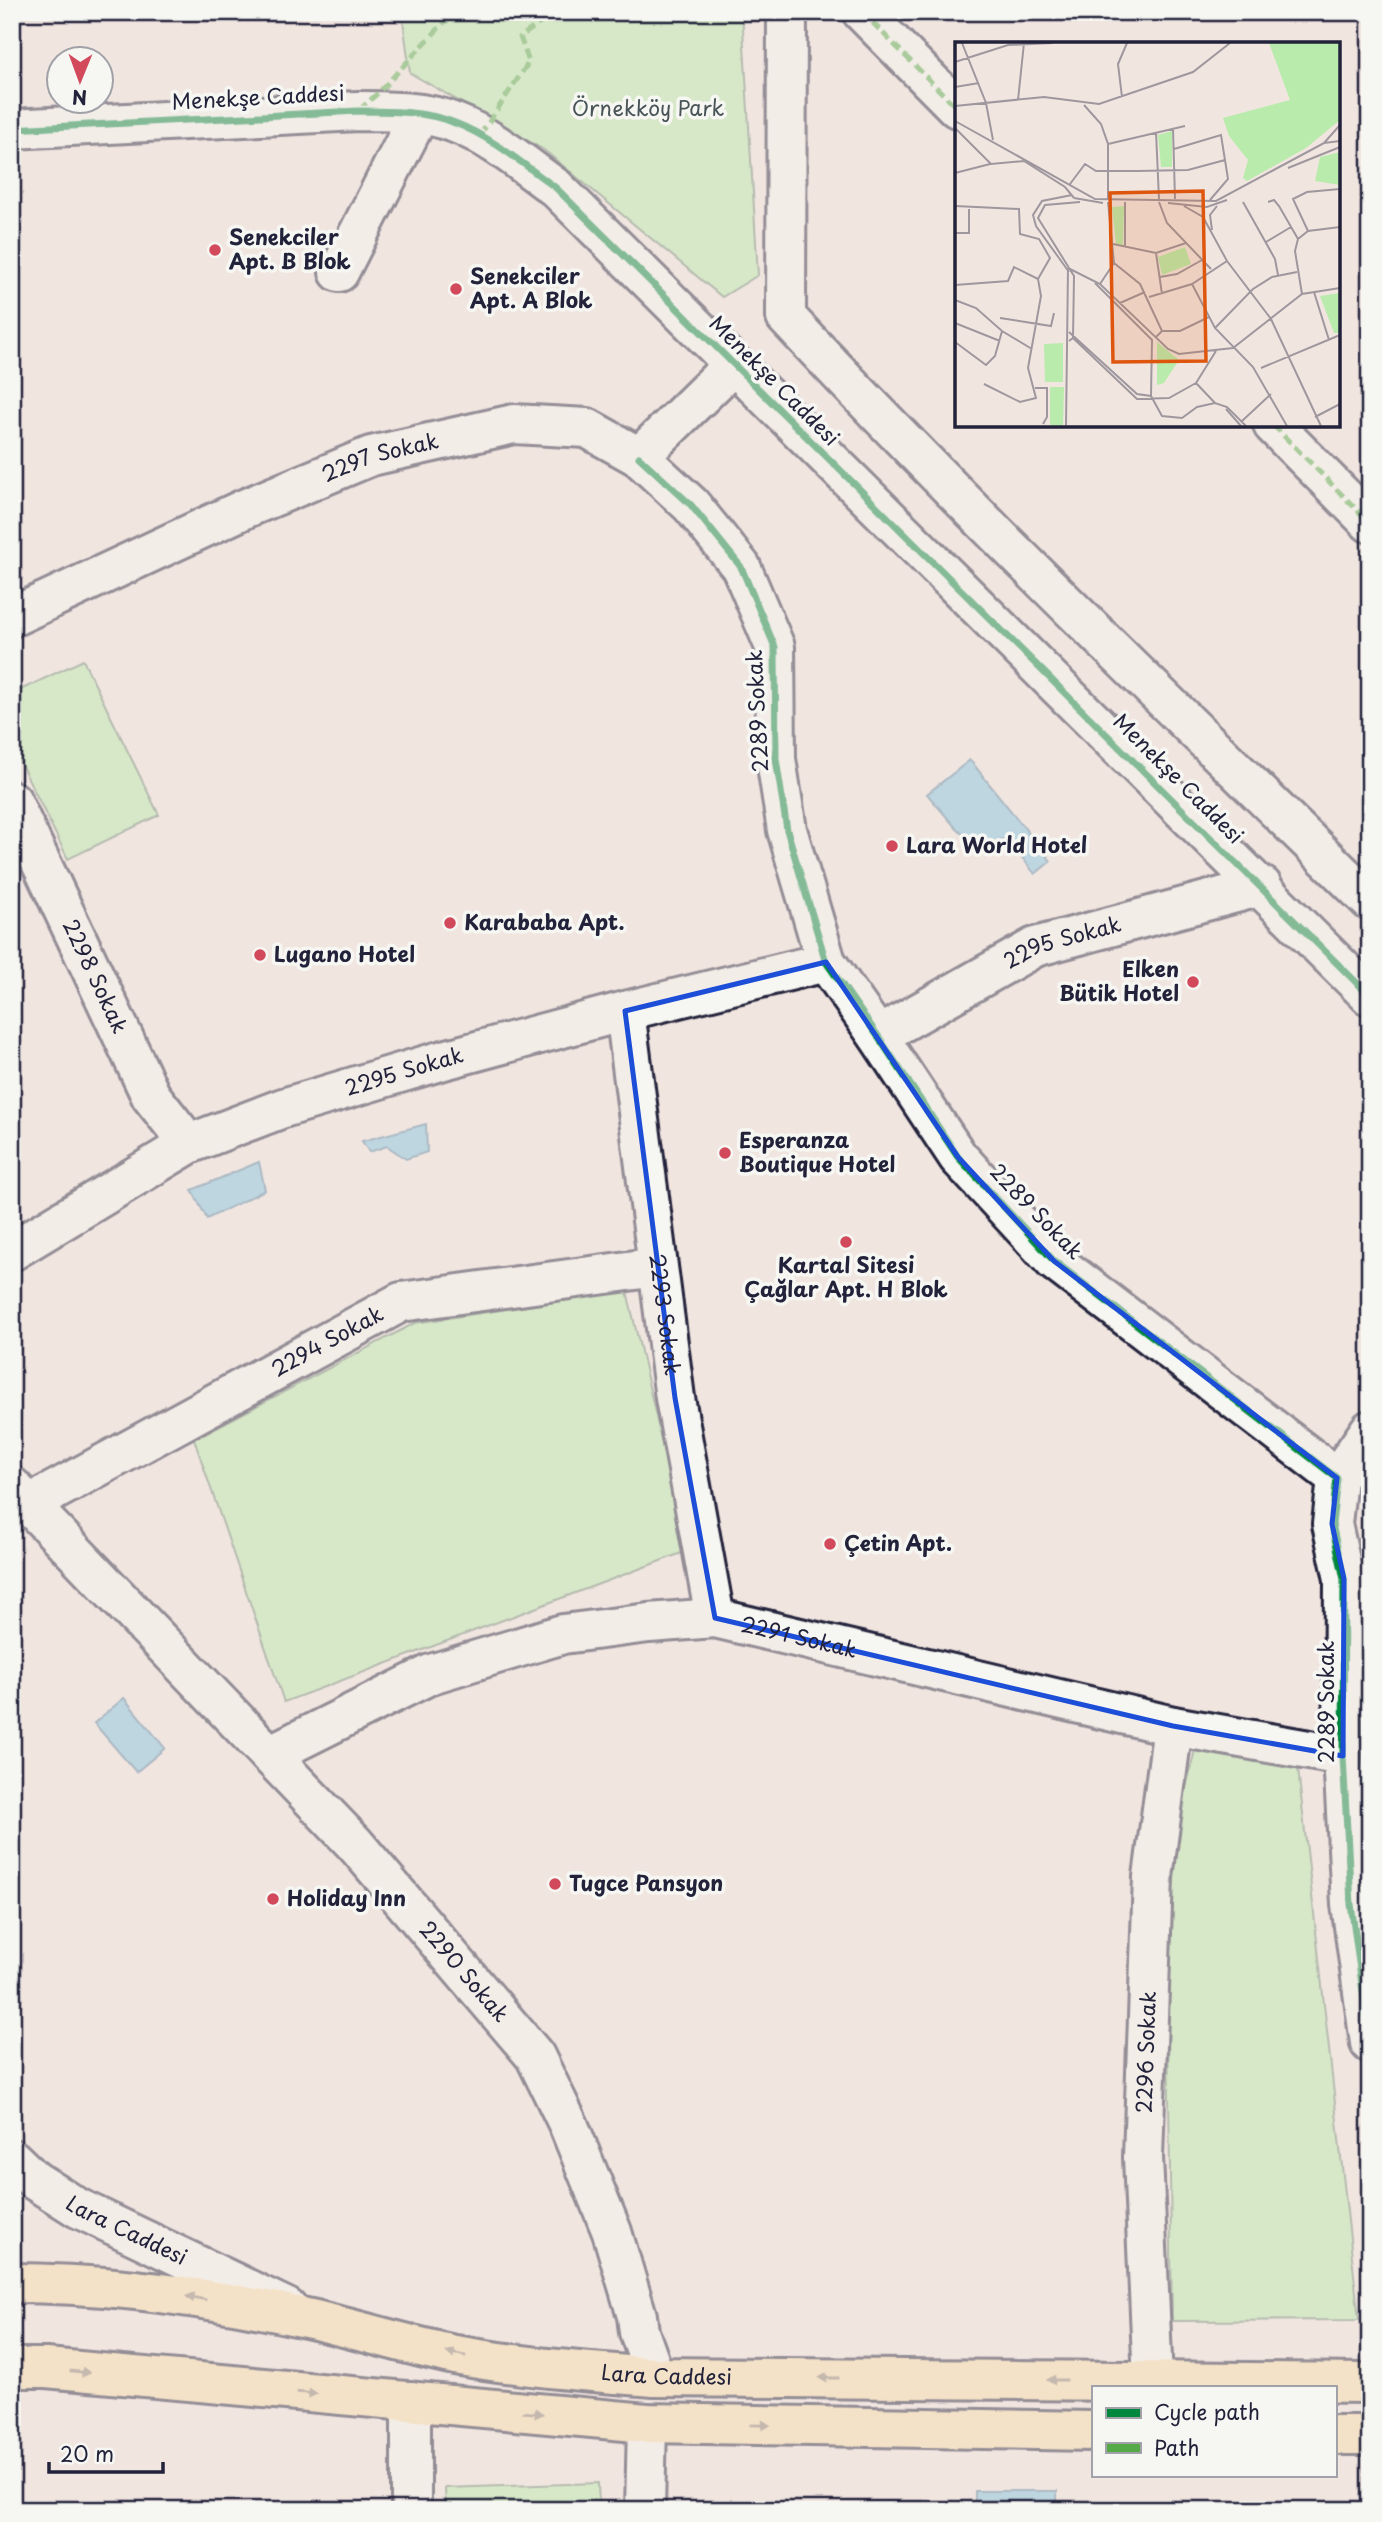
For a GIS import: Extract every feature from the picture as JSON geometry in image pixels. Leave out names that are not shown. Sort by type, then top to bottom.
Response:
[{"type":"main road","points":[[12,2283],[161,2292],[311,2319]]},
{"type":"main road","name":"Lara Caddesi","points":[[311,2319],[478,2358],[538,2369],[655,2377],[1370,2383]]},
{"type":"main road","points":[[12,2368],[46,2368],[272,2391],[647,2423],[1092,2431]]},
{"type":"main road","points":[[1336,2435],[1370,2435]]},
{"type":"street","points":[[788,12],[786,317],[994,533],[1370,901]]},
{"type":"street","points":[[862,12],[955,106]]},
{"type":"street","name":"Menekşe Caddesi","points":[[12,129],[358,111],[419,115],[453,121],[480,135],[556,188],[1370,996]]},
{"type":"street","points":[[339,272],[419,115]]},
{"type":"street","points":[[639,457],[733,365]]},
{"type":"street","name":"2297 Sokak","points":[[12,617],[244,509],[370,456],[514,424],[587,428],[639,457]]},
{"type":"street","points":[[1275,427],[1370,523]]},
{"type":"street","name":"2289 Sokak","points":[[639,457],[691,505],[741,567],[775,647],[776,759],[787,830],[826,962],[958,1157],[1054,1261],[1336,1478],[1332,1524],[1344,1579],[1343,1756],[1351,1904],[1370,2043]]},
{"type":"street","name":"2298 Sokak","points":[[12,801],[151,1096],[189,1144]]},
{"type":"street","name":"2295 Sokak","points":[[878,1036],[1035,947],[1262,886]]},
{"type":"street","name":"2295 Sokak","points":[[12,1251],[189,1144],[296,1104],[440,1061],[625,1011],[826,962]]},
{"type":"street","name":"2293 Sokak","points":[[625,1011],[675,1398],[715,1618]]},
{"type":"street","name":"2294 Sokak","points":[[20,1496],[401,1302],[657,1266]]},
{"type":"street","points":[[1336,1478],[1370,1430]]},
{"type":"street","name":"2290 Sokak","points":[[20,1496],[355,1844],[535,2056],[569,2126],[612,2232],[639,2332],[655,2377]]},
{"type":"street","name":"2291 Sokak","points":[[269,1755],[430,1674],[563,1634],[715,1618],[1173,1726],[1343,1756]]},
{"type":"street","name":"2296 Sokak","points":[[1153,2381],[1143,2157],[1153,1877],[1173,1726]]},
{"type":"street","name":"Lara Caddesi","points":[[12,2159],[34,2180],[78,2208],[311,2319]]},
{"type":"street","points":[[411,2401],[411,2510]]},
{"type":"street","points":[[645,2510],[647,2423]]},
{"type":"highlighted area","points":[[826,962],[958,1157],[1054,1261],[1337,1478],[1332,1524],[1344,1579],[1343,1756],[1173,1726],[715,1618],[675,1398],[625,1011]]},
{"type":"green space","name":"Örnekköy Park","points":[[409,12],[742,12],[758,275],[722,297],[544,150],[410,73],[403,20]]},
{"type":"green space","points":[[83,660],[159,815],[68,859],[12,746],[12,694]]},
{"type":"green space","points":[[627,1291],[687,1551],[284,1702],[194,1439],[415,1323]]},
{"type":"green space","points":[[1195,1750],[1298,1769],[1359,2320],[1172,2321],[1166,1872]]},
{"type":"green space","points":[[598,2483],[599,2510],[446,2510],[445,2488]]},
{"type":"water","points":[[970,760],[1051,861],[1035,874],[1007,838],[977,847],[956,828],[927,794]]},
{"type":"water","points":[[426,1124],[427,1152],[406,1159],[387,1146],[369,1152],[362,1141]]},
{"type":"water","points":[[259,1162],[265,1190],[207,1219],[192,1190]]},
{"type":"water","points":[[124,1698],[165,1748],[136,1772],[94,1723]]},
{"type":"water","points":[[975,2491],[1057,2491],[1057,2510],[975,2510]]},
{"type":"marked path","points":[[359,110],[454,12]]},
{"type":"marked path","points":[[480,135],[529,62],[520,37],[556,12]]},
{"type":"marked path","points":[[862,12],[955,106]]},
{"type":"marked path","points":[[1275,427],[1370,523]]},
{"type":"cycle path","points":[[12,129],[382,111],[444,119],[495,144],[556,188],[1370,996]]},
{"type":"cycle path","points":[[639,457],[691,505],[741,567],[775,647],[776,759],[787,830],[826,962],[958,1157],[1054,1261],[1337,1478],[1332,1524],[1344,1579],[1343,1756],[1351,1904],[1370,2043]]},
{"type":"place","name":"Senekciler Apt. B Blok","points":[[215,250]]},
{"type":"place","name":"Senekciler Apt. A Blok","points":[[456,289]]},
{"type":"place","name":"Lara World Hotel","points":[[892,846]]},
{"type":"place","name":"Karababa Apt.","points":[[450,923]]},
{"type":"place","name":"Lugano Hotel","points":[[260,955]]},
{"type":"place","name":"Elken Bütik Hotel","points":[[1193,982]]},
{"type":"place","name":"Esperanza Boutique Hotel","points":[[725,1153]]},
{"type":"place","name":"Kartal Sitesi Çağlar Apt. H Blok","points":[[846,1242]]},
{"type":"place","name":"Çetin Apt.","points":[[830,1544]]},
{"type":"place","name":"Tugce Pansyon","points":[[555,1884]]},
{"type":"place","name":"Holiday Inn","points":[[273,1899]]}]
